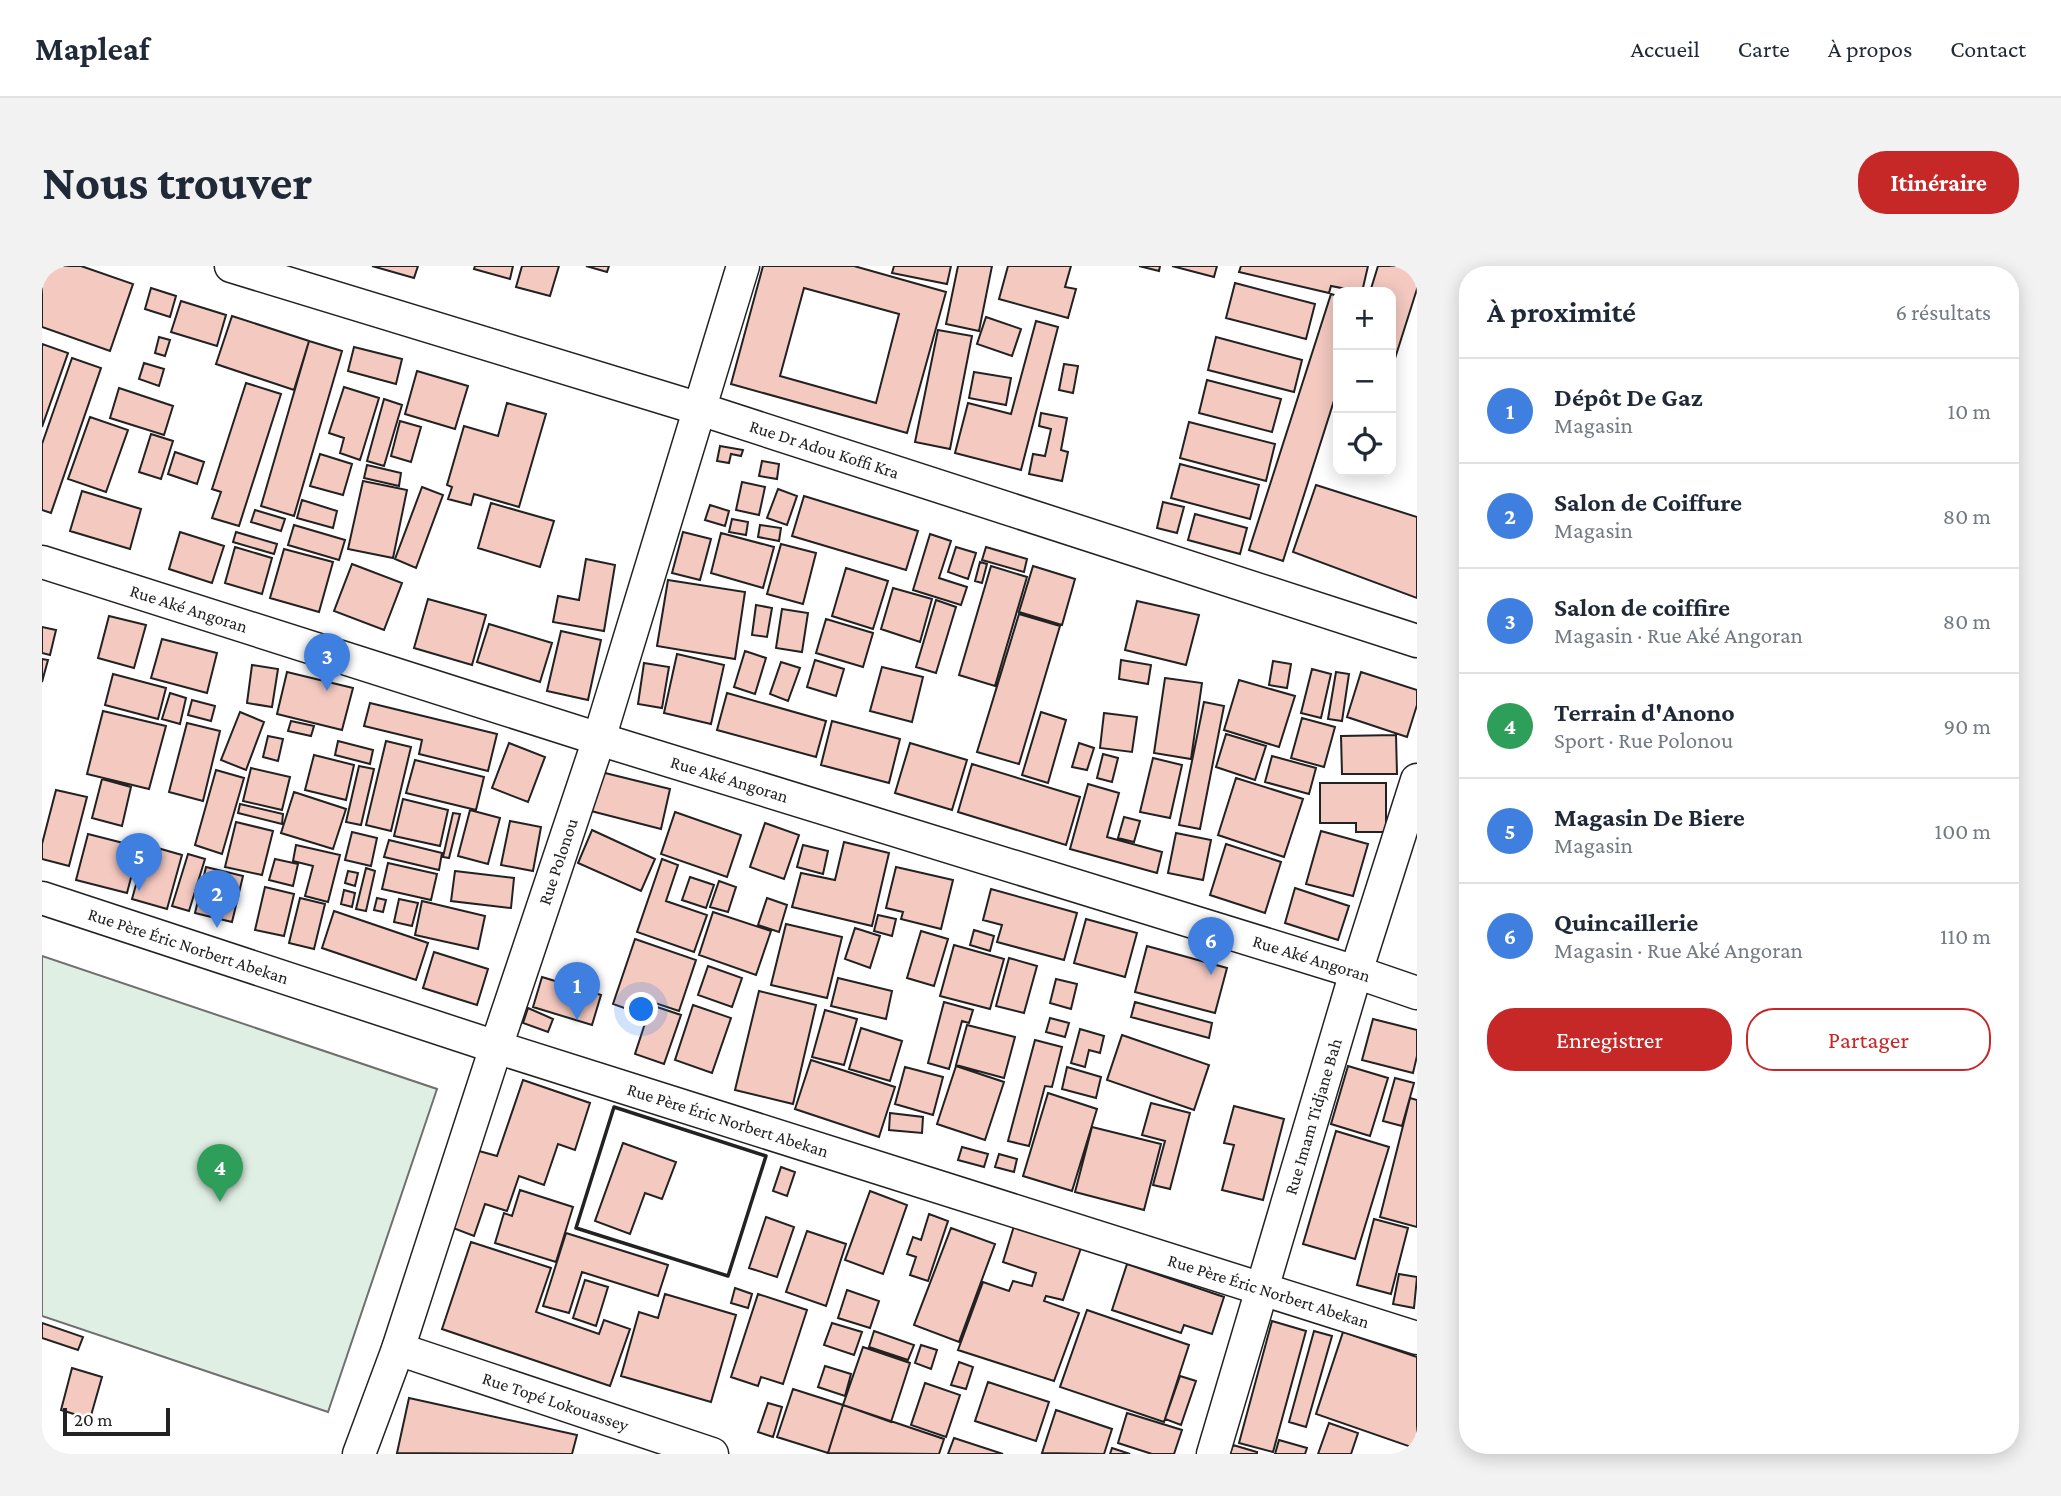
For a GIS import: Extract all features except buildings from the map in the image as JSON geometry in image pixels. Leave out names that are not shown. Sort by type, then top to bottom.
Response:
[{"type":"street","name":"Rue Dr Adou Koffi Kra","points":[[231,266],[700,409],[1417,641]]},
{"type":"street","name":"Rue Polonou","points":[[359,1454],[398,1349],[599,739],[743,266]]},
{"type":"street","name":"Rue Aké Angoran","points":[[42,562],[599,739],[1417,993]]},
{"type":"street","name":"Rue Imam Tidjane Bah","points":[[1213,1454],[1356,972],[1417,780]]},
{"type":"street","name":"Rue Père Éric Norbert Abekan","points":[[42,898],[496,1047],[1417,1338]]},
{"type":"street","name":"Rue Topé Lokouassey","points":[[398,1349],[712,1454]]},
{"type":"green space","points":[[42,956],[437,1089],[328,1412],[42,1316]]},
{"type":"wall","points":[[614,1107],[766,1156],[728,1276],[576,1228],[614,1107]]},
{"type":"place","name":"Salon de coiffire","points":[[327,691]]},
{"type":"place","name":"Magasin De Biere","points":[[139,891]]},
{"type":"place","name":"Salon de Coiffure","points":[[217,928]]},
{"type":"place","name":"Quincaillerie","points":[[1211,975]]},
{"type":"place","name":"Dépôt De Gaz","points":[[577,1020]]},
{"type":"place","name":"Terrain d'Anono","points":[[220,1202]]}]
